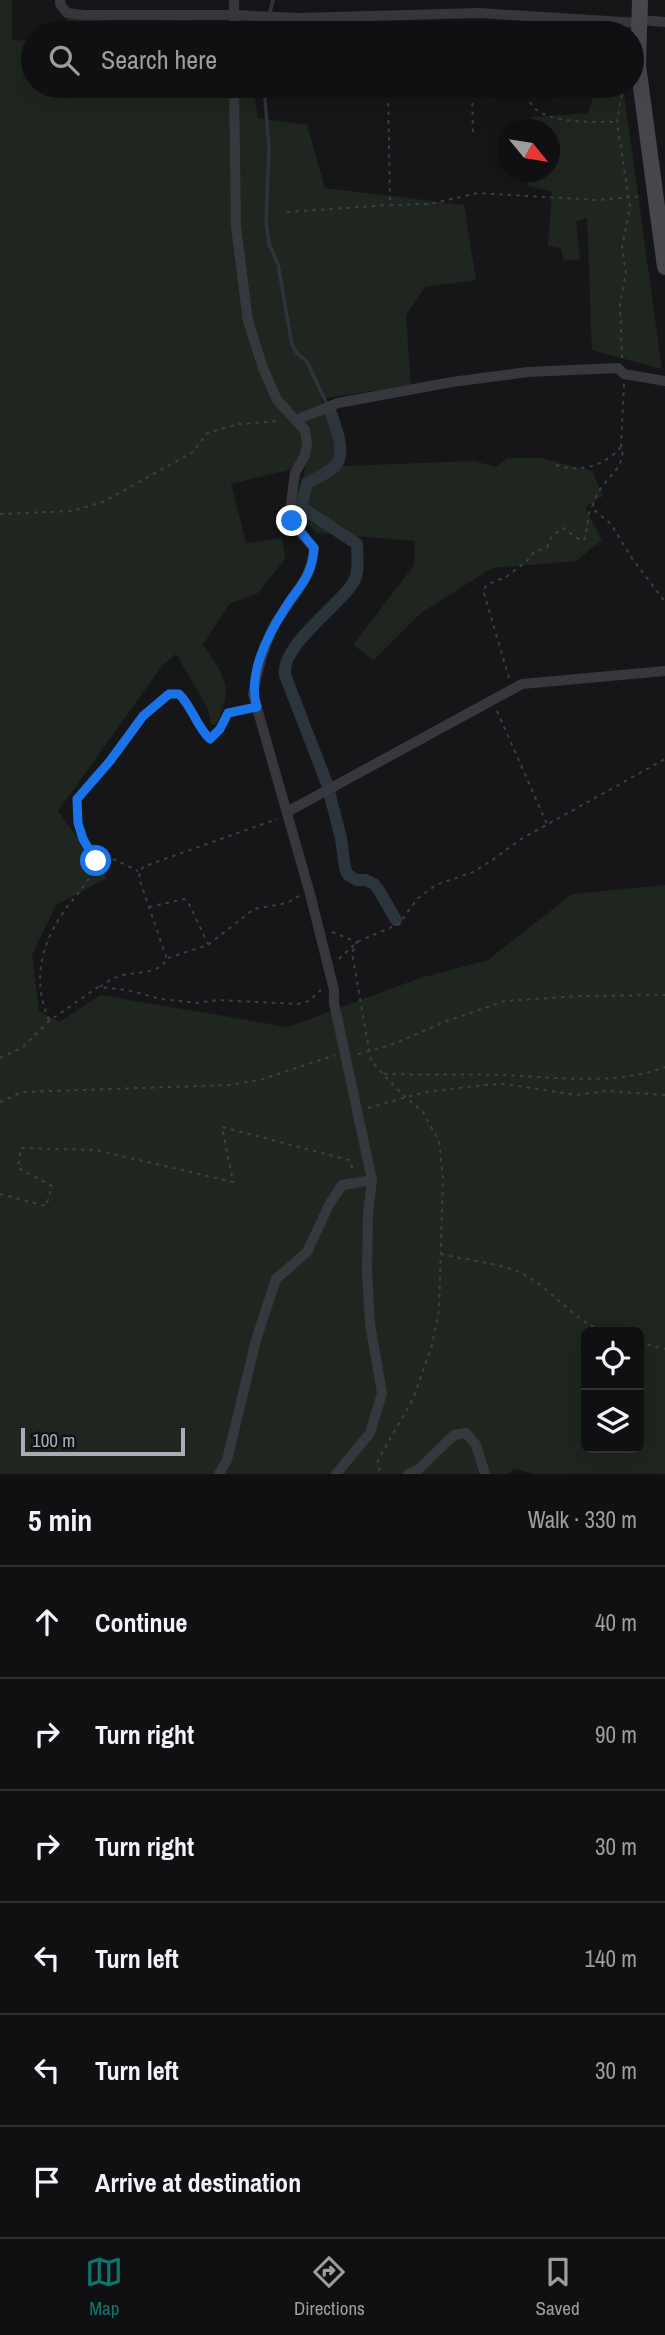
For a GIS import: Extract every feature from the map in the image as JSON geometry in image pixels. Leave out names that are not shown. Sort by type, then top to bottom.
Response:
[{"type":"street","points":[[60,0],[67,13],[84,15],[234,15],[298,18],[478,13],[639,21],[640,0]]},
{"type":"street","points":[[234,0],[234,21]]},
{"type":"street","points":[[644,21],[665,22]]},
{"type":"street","points":[[234,98],[236,226],[248,321],[263,368],[277,400],[305,430],[306,455],[295,473],[290,512],[298,530],[314,548],[313,561],[303,585],[285,607],[265,648],[253,694],[288,813],[329,972],[372,1180],[366,1272],[370,1324],[382,1393],[370,1433],[337,1474]]},
{"type":"street","points":[[643,98],[665,267]]},
{"type":"street","points":[[296,420],[338,402],[528,372],[618,368],[624,374],[665,381]]},
{"type":"street","points":[[288,813],[512,689],[534,681],[665,671]]},
{"type":"street","points":[[219,1474],[227,1460],[256,1340],[276,1279],[307,1252],[329,1205],[342,1185],[372,1180]]},
{"type":"street","points":[[408,1474],[419,1469],[454,1435],[466,1433],[476,1445],[485,1474]]},
{"type":"path","points":[[388,98],[390,205]]},
{"type":"path","points":[[472,98],[473,135]]},
{"type":"path","points":[[512,689],[483,590],[488,584],[506,577],[533,553],[547,547],[552,536],[563,528],[584,540],[589,527],[589,510],[597,492],[621,463],[624,453],[621,446],[624,374],[620,304],[626,281],[622,248],[630,207],[617,122],[621,98]]},
{"type":"path","points":[[530,102],[534,110],[544,116],[617,122]]},
{"type":"path","points":[[287,212],[429,204],[478,193],[598,200],[656,195]]},
{"type":"path","points":[[0,514],[72,511],[103,502],[193,452],[210,432],[239,424],[296,420]]},
{"type":"path","points":[[556,465],[571,468],[595,466],[607,461],[621,446]]},
{"type":"path","points":[[593,504],[593,509],[611,524],[631,557],[665,602]]},
{"type":"path","points":[[49,1021],[43,1007],[40,984],[46,941],[56,922],[94,871],[96,861],[83,839],[78,823],[77,799],[151,709],[169,694],[179,694],[191,708],[202,732],[210,739],[220,729],[228,713],[257,707]]},
{"type":"path","points":[[493,700],[547,824]]},
{"type":"path","points":[[98,988],[127,990],[161,999],[198,1003],[218,1000],[298,1004],[309,1001],[321,990],[329,972],[357,942],[399,924],[416,899],[436,884],[473,872],[547,824],[665,759]]},
{"type":"path","points":[[139,871],[158,861],[288,813]]},
{"type":"path","points":[[90,848],[139,871]]},
{"type":"path","points":[[139,871],[167,959]]},
{"type":"path","points":[[0,1058],[23,1046],[49,1021],[115,977],[156,970],[167,959],[208,945],[254,909],[287,903],[308,890]]},
{"type":"path","points":[[149,908],[182,898],[189,904],[208,945]]},
{"type":"path","points":[[314,915],[322,920],[331,932],[357,942]]},
{"type":"path","points":[[357,942],[352,953],[371,1061],[423,1112],[439,1141],[443,1178],[439,1310],[432,1345],[413,1399],[378,1460],[380,1474]]},
{"type":"path","points":[[382,1074],[469,1074],[555,1079],[612,1077],[665,1067]]},
{"type":"path","points":[[356,1112],[405,1097],[460,1087],[505,1084],[576,1095],[607,1091],[665,1095]]},
{"type":"path","points":[[0,1194],[46,1206],[52,1186],[18,1168],[21,1148],[96,1150],[233,1181],[222,1128],[349,1160],[358,1182]]},
{"type":"path","points":[[440,1254],[519,1272],[551,1293],[592,1327]]},
{"type":"path","points":[[644,1343],[665,1349]]},
{"type":"shaded area","points":[[0,0],[12,0],[12,40],[21,40],[21,98],[255,98],[258,118],[307,125],[325,188],[464,205],[476,280],[425,287],[406,315],[411,385],[321,399],[343,466],[474,461],[496,467],[507,458],[541,458],[592,471],[603,496],[585,507],[602,540],[576,561],[492,568],[421,613],[374,660],[353,645],[414,565],[415,541],[317,533],[300,517],[305,466],[231,484],[246,543],[282,538],[285,559],[258,593],[229,604],[203,645],[225,683],[222,712],[216,725],[211,724],[207,707],[176,654],[162,666],[58,811],[107,878],[56,905],[32,955],[39,1011],[60,1022],[100,995],[288,1027],[420,978],[488,960],[572,894],[665,885],[665,1474],[534,1474],[514,1469],[508,1474],[0,1474]]},
{"type":"shaded area","points":[[68,18],[112,21],[68,21]]},
{"type":"shaded area","points":[[593,98],[625,98],[662,369],[592,350],[587,218],[576,222],[580,259],[564,261],[561,248],[548,246],[552,192],[528,186],[528,182],[560,182],[560,119],[531,117],[588,113]]},
{"type":"waterway","points":[[270,12],[273,0]]},
{"type":"waterway","points":[[265,98],[269,149],[266,221],[269,244],[278,264],[292,345],[307,362],[326,402]]},
{"type":"waterway","points":[[330,410],[339,438],[339,459],[330,470],[307,483],[301,507],[357,544],[357,574],[346,593],[292,651],[286,663],[285,675],[327,784],[348,875],[374,884],[396,920]]},
{"type":"route","points":[[96,861],[83,839],[78,823],[77,799],[110,761],[143,716],[174,692],[191,708],[202,732],[210,739],[216,735],[228,713],[257,707],[253,694],[265,648],[285,607],[303,585],[313,561],[314,548],[292,521]]}]
